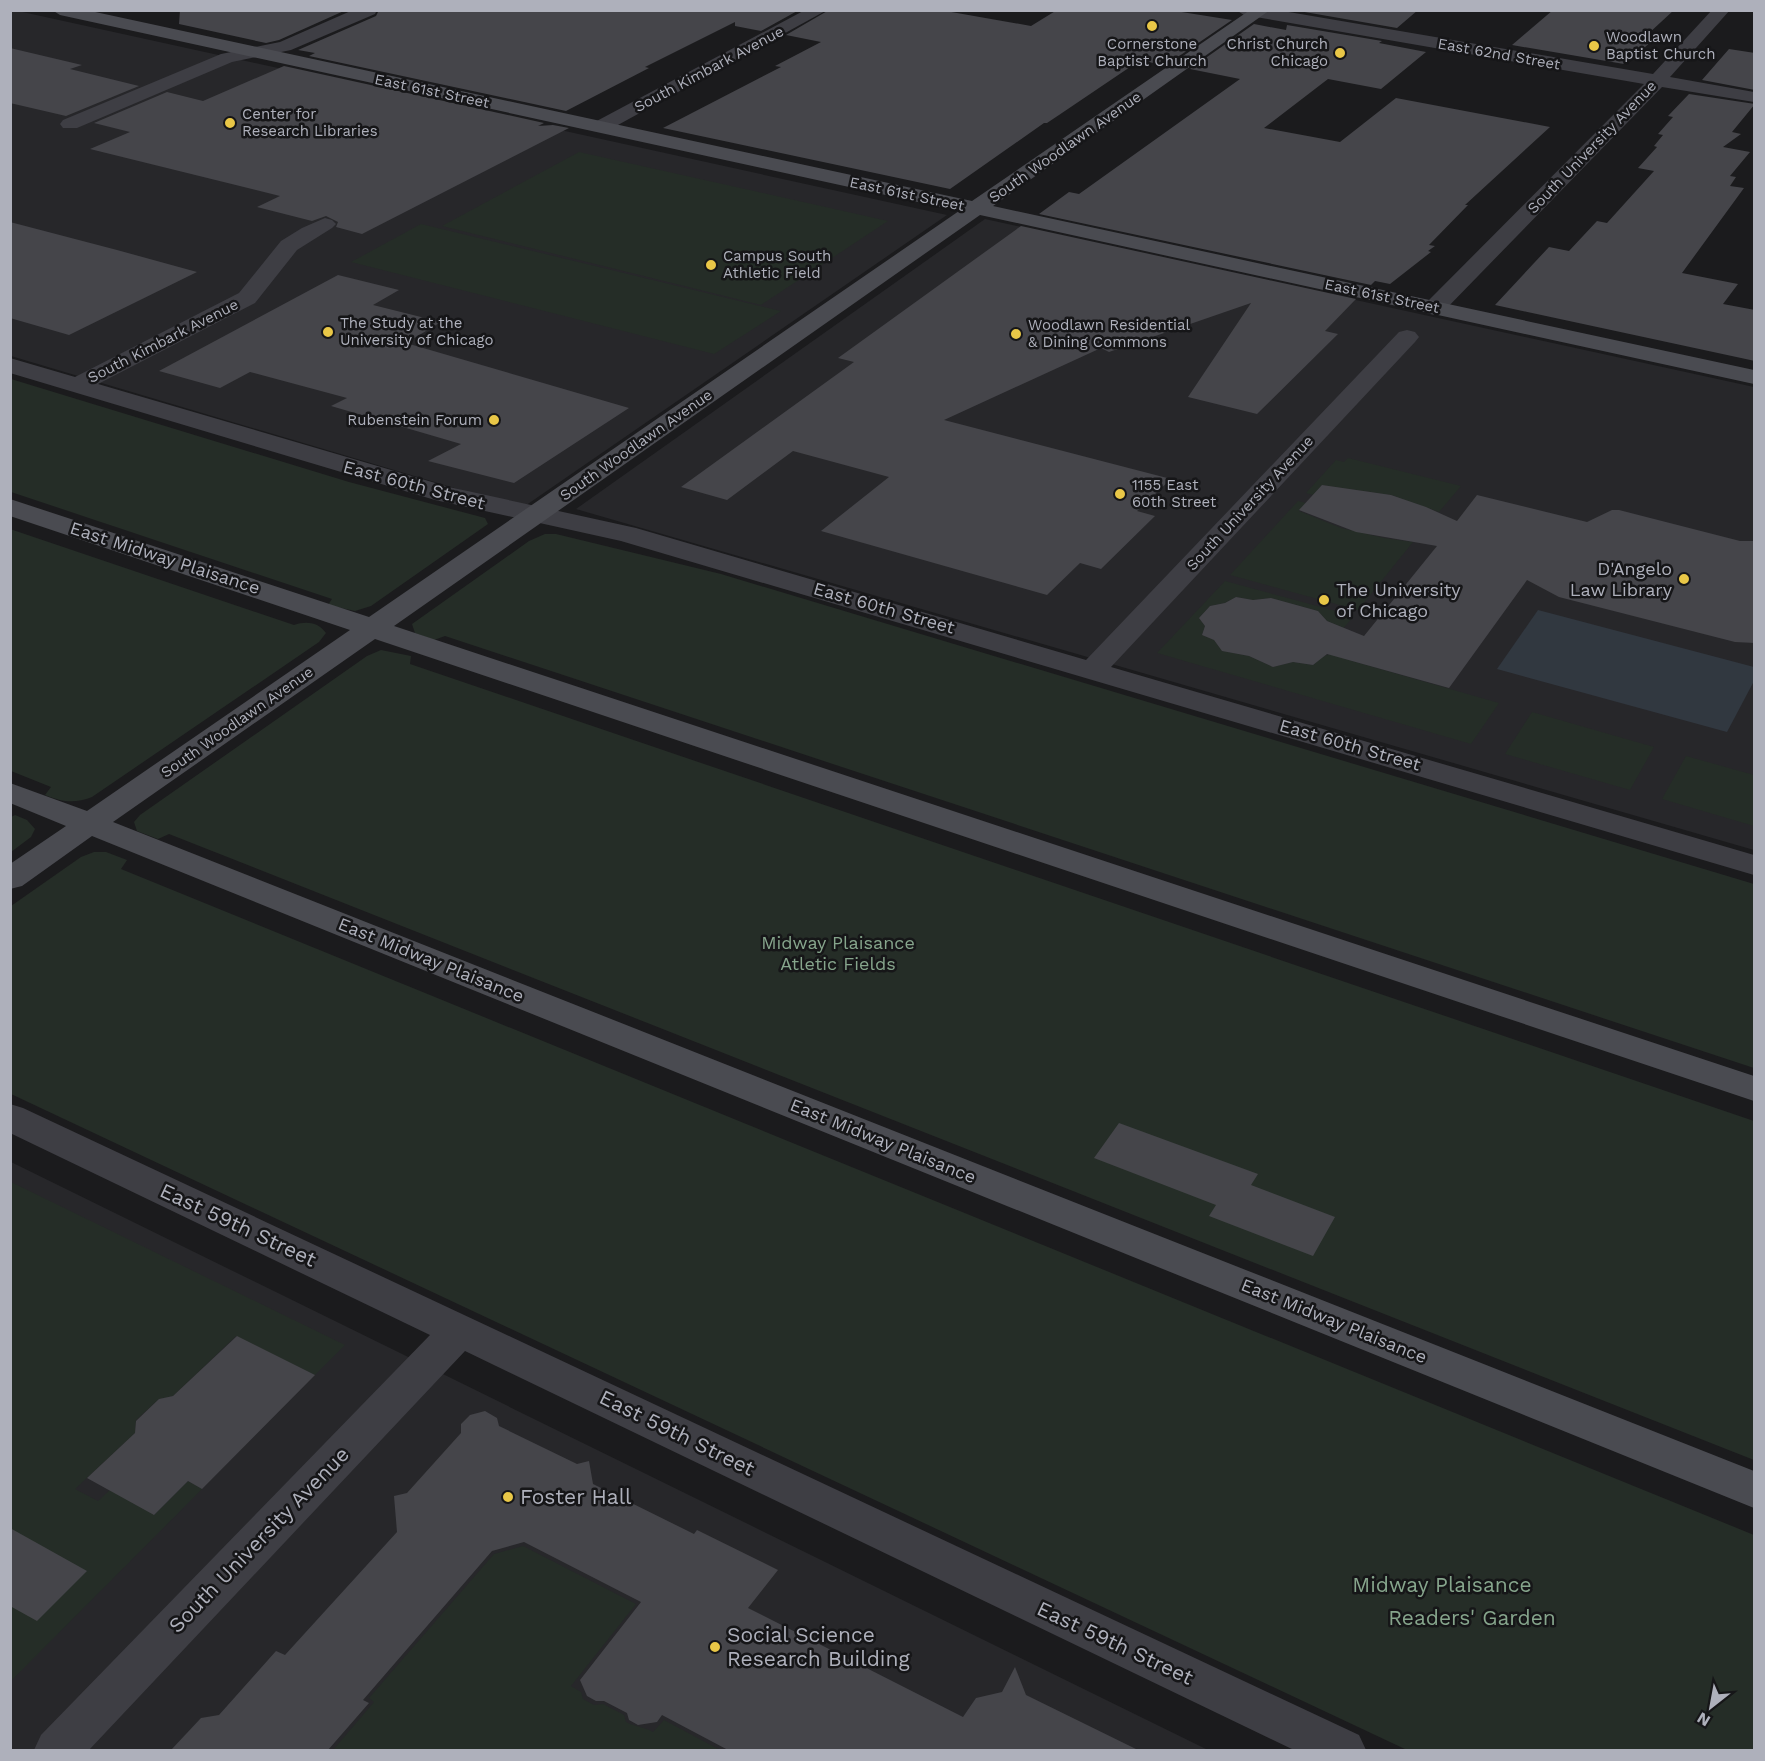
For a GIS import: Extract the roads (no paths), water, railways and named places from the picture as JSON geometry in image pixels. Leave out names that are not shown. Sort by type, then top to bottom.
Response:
[{"type":"street","name":"East 61st Street","points":[[60,10],[1755,377]]},
{"type":"street","points":[[69,124],[225,59],[285,46],[369,10]]},
{"type":"street","name":"South Kimbark Avenue","points":[[600,127],[819,10]]},
{"type":"street","name":"South University Avenue","points":[[1434,308],[1657,81],[1722,10]]},
{"type":"street","name":"East 62nd Street","points":[[1255,11],[1755,97]]},
{"type":"street","name":"South Woodlawn Avenue","points":[[10,879],[976,209],[1255,11]]},
{"type":"street","name":"South Kimbark Avenue","points":[[78,386],[247,298],[261,284],[285,250],[298,238],[325,224]]},
{"type":"street","name":"South University Avenue","points":[[1093,669],[1407,337]]},
{"type":"street","name":"East 60th Street","points":[[10,365],[373,474],[480,503],[627,534],[1755,865]]},
{"type":"street","name":"East Midway Plaisance","points":[[10,507],[1755,1089]]},
{"type":"street","name":"East Midway Plaisance","points":[[10,792],[1755,1490]]},
{"type":"street","name":"East 59th Street","points":[[10,1117],[1342,1750]]},
{"type":"street","name":"South University Avenue","points":[[58,1750],[460,1330]]},
{"type":"place","name":"Cornerstone Baptist Church","points":[[1152,26]]},
{"type":"place","name":"Woodlawn Baptist Church","points":[[1594,46]]},
{"type":"place","name":"Christ Church Chicago","points":[[1340,53]]},
{"type":"place","name":"Center for Research Libraries","points":[[230,123]]},
{"type":"place","name":"Campus South Athletic Field","points":[[711,265]]},
{"type":"place","name":"The Study at the University of Chicago","points":[[328,332]]},
{"type":"place","name":"Woodlawn Residential & Dining Commons","points":[[1016,334]]},
{"type":"place","name":"Rubenstein Forum","points":[[494,420]]},
{"type":"place","name":"1155 East 60th Street","points":[[1120,494]]},
{"type":"place","name":"D'Angelo Law Library","points":[[1684,579]]},
{"type":"place","name":"The University of Chicago","points":[[1324,600]]},
{"type":"place","name":"Foster Hall","points":[[508,1497]]},
{"type":"place","name":"Social Science Research Building","points":[[715,1647]]},
{"type":"park label","name":"Midway Plaisance Atletic Fields","points":[[838,953]]},
{"type":"park label","name":"Midway Plaisance","points":[[1442,1585]]},
{"type":"park label","name":"Readers' Garden","points":[[1472,1618]]}]
